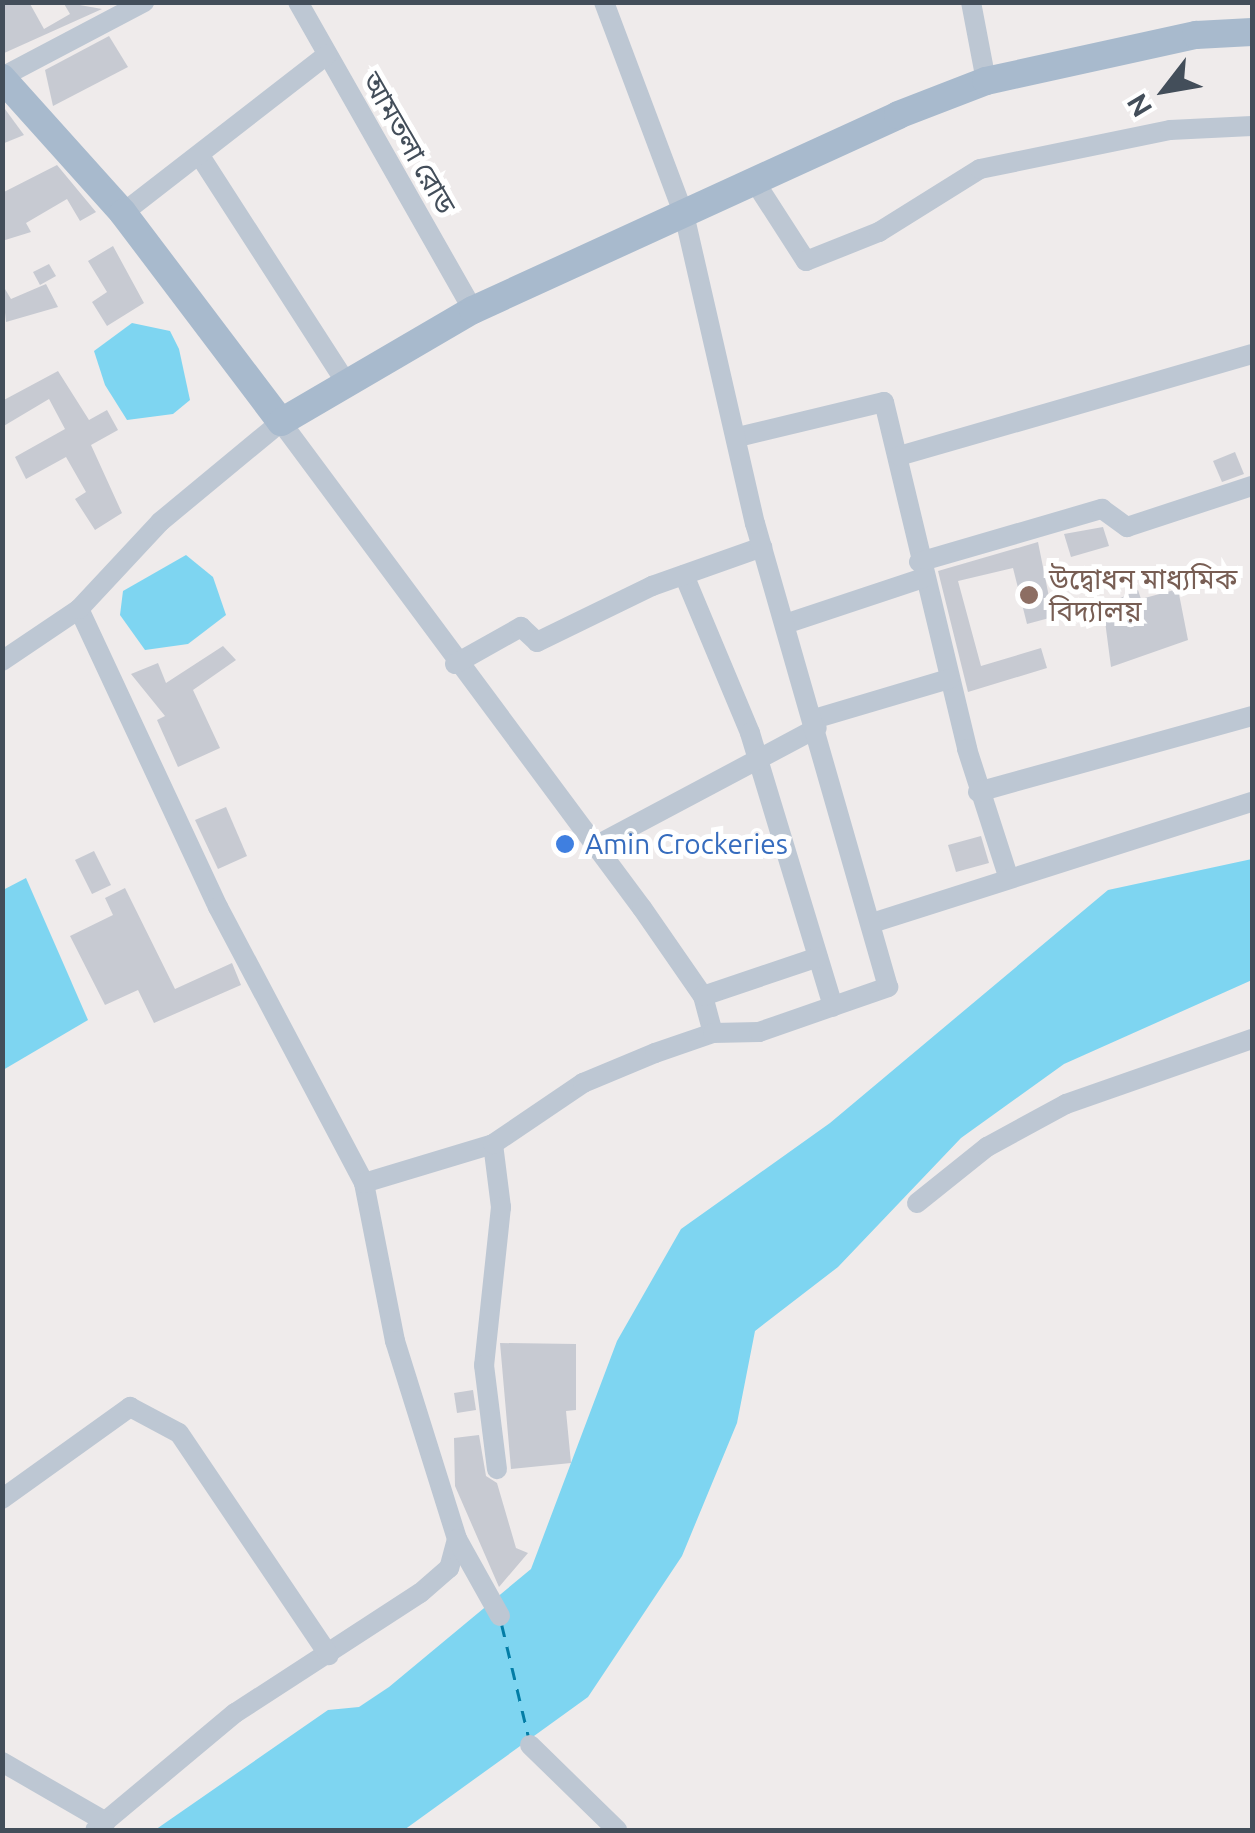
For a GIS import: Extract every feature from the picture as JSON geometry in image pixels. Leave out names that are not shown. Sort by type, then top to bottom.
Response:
[{"type":"main road","points":[[2,78],[123,213],[282,422],[345,381],[473,310],[986,81],[1196,34],[1252,32]]},
{"type":"street","points":[[2,78],[144,2]]},
{"type":"street","name":"আমতলা রোড","points":[[298,2],[473,310]]},
{"type":"street","points":[[364,1183],[493,1144],[583,1083],[712,1033],[760,1032],[888,987],[816,724],[762,547],[684,215],[604,2]]},
{"type":"street","points":[[971,2],[986,81]]},
{"type":"street","points":[[123,213],[327,55]]},
{"type":"street","points":[[755,182],[806,261],[879,232],[980,169],[1170,130],[1252,126]]},
{"type":"street","points":[[200,156],[345,381]]},
{"type":"street","points":[[899,456],[1252,354]]},
{"type":"street","points":[[738,437],[884,402],[899,456],[921,570],[978,792],[1006,873]]},
{"type":"street","points":[[2,661],[79,609],[160,522],[282,422],[455,664],[595,846],[703,996],[712,1033]]},
{"type":"street","points":[[785,624],[921,570],[1102,509],[1127,527],[1252,486]]},
{"type":"street","points":[[455,664],[521,627],[538,642],[684,576],[762,547]]},
{"type":"street","points":[[684,576],[756,756],[833,1006]]},
{"type":"street","points":[[79,609],[218,908],[364,1183],[395,1341],[457,1539],[500,1616]]},
{"type":"street","points":[[595,846],[816,724],[949,678]]},
{"type":"street","points":[[978,792],[1252,716]]},
{"type":"street","points":[[872,923],[948,904],[1006,873],[1252,802]]},
{"type":"street","points":[[703,996],[818,956]]},
{"type":"street","points":[[917,1203],[987,1147],[1066,1104],[1252,1040]]},
{"type":"street","points":[[493,1144],[500,1206],[484,1365],[497,1469]]},
{"type":"street","points":[[2,1499],[130,1407],[179,1433],[329,1655]]},
{"type":"street","points":[[2,1762],[100,1826],[234,1713],[329,1655],[449,1568],[457,1539]]},
{"type":"street","points":[[530,1745],[617,1830]]},
{"type":"water","points":[[132,323],[170,331],[179,349],[190,400],[173,414],[127,420],[105,385],[94,351]]},
{"type":"water","points":[[186,555],[213,577],[226,615],[188,644],[145,650],[120,615],[123,591]]},
{"type":"water","points":[[1252,859],[1252,980],[1064,1064],[961,1138],[838,1267],[755,1331],[737,1423],[682,1556],[588,1697],[404,1830],[155,1830],[328,1710],[359,1707],[389,1687],[531,1569],[617,1341],[681,1229],[830,1123],[1108,890]]},
{"type":"water","points":[[26,878],[88,1020],[3,1070],[3,890]]},
{"type":"building","points":[[2,2],[29,2],[44,29],[70,14],[63,2],[102,9],[2,54]]},
{"type":"building","points":[[109,36],[128,67],[53,106],[45,70]]},
{"type":"building","points":[[2,105],[24,135],[2,144]]},
{"type":"building","points":[[57,165],[96,212],[80,221],[67,199],[26,223],[31,232],[2,241],[2,193]]},
{"type":"building","points":[[113,246],[144,303],[107,326],[92,302],[107,292],[88,261]]},
{"type":"building","points":[[49,264],[56,276],[40,285],[33,272]]},
{"type":"building","points":[[2,284],[11,299],[46,284],[58,307],[6,322]]},
{"type":"building","points":[[58,371],[89,420],[107,410],[118,430],[91,445],[122,513],[95,530],[75,499],[86,492],[66,457],[26,479],[15,457],[65,429],[49,399],[2,427],[2,401]]},
{"type":"building","points":[[1235,452],[1244,474],[1222,482],[1213,461]]},
{"type":"building","points":[[1103,527],[1109,546],[1071,557],[1064,534]]},
{"type":"building","points":[[1038,542],[1053,617],[1027,624],[1013,568],[958,581],[981,666],[1041,648],[1047,668],[968,692],[938,571]]},
{"type":"building","points":[[1178,589],[1188,640],[1111,667],[1103,606],[1138,590],[1141,599]]},
{"type":"building","points":[[223,646],[236,660],[193,690],[220,748],[178,767],[157,720],[165,716],[131,674],[158,663],[166,683]]},
{"type":"building","points":[[226,807],[247,856],[218,869],[195,820]]},
{"type":"building","points":[[981,836],[989,863],[956,872],[948,845]]},
{"type":"building","points":[[94,851],[111,885],[92,894],[75,860]]},
{"type":"building","points":[[125,888],[175,989],[232,963],[241,985],[154,1023],[138,990],[105,1005],[70,936],[113,915],[105,898]]},
{"type":"building","points":[[500,1343],[576,1344],[576,1410],[566,1411],[571,1463],[511,1469]]},
{"type":"building","points":[[473,1390],[476,1410],[457,1413],[454,1393]]},
{"type":"building","points":[[479,1435],[486,1476],[497,1483],[516,1548],[528,1553],[499,1587],[455,1486],[454,1438]]},
{"type":"ferry route","points":[[502,1625],[529,1738]]},
{"type":"place","name":"উদ্বোধন মাধ্যমিক বিদ্যালয়","points":[[1029,595]]},
{"type":"place","name":"Amin Crockeries","points":[[565,844]]}]
